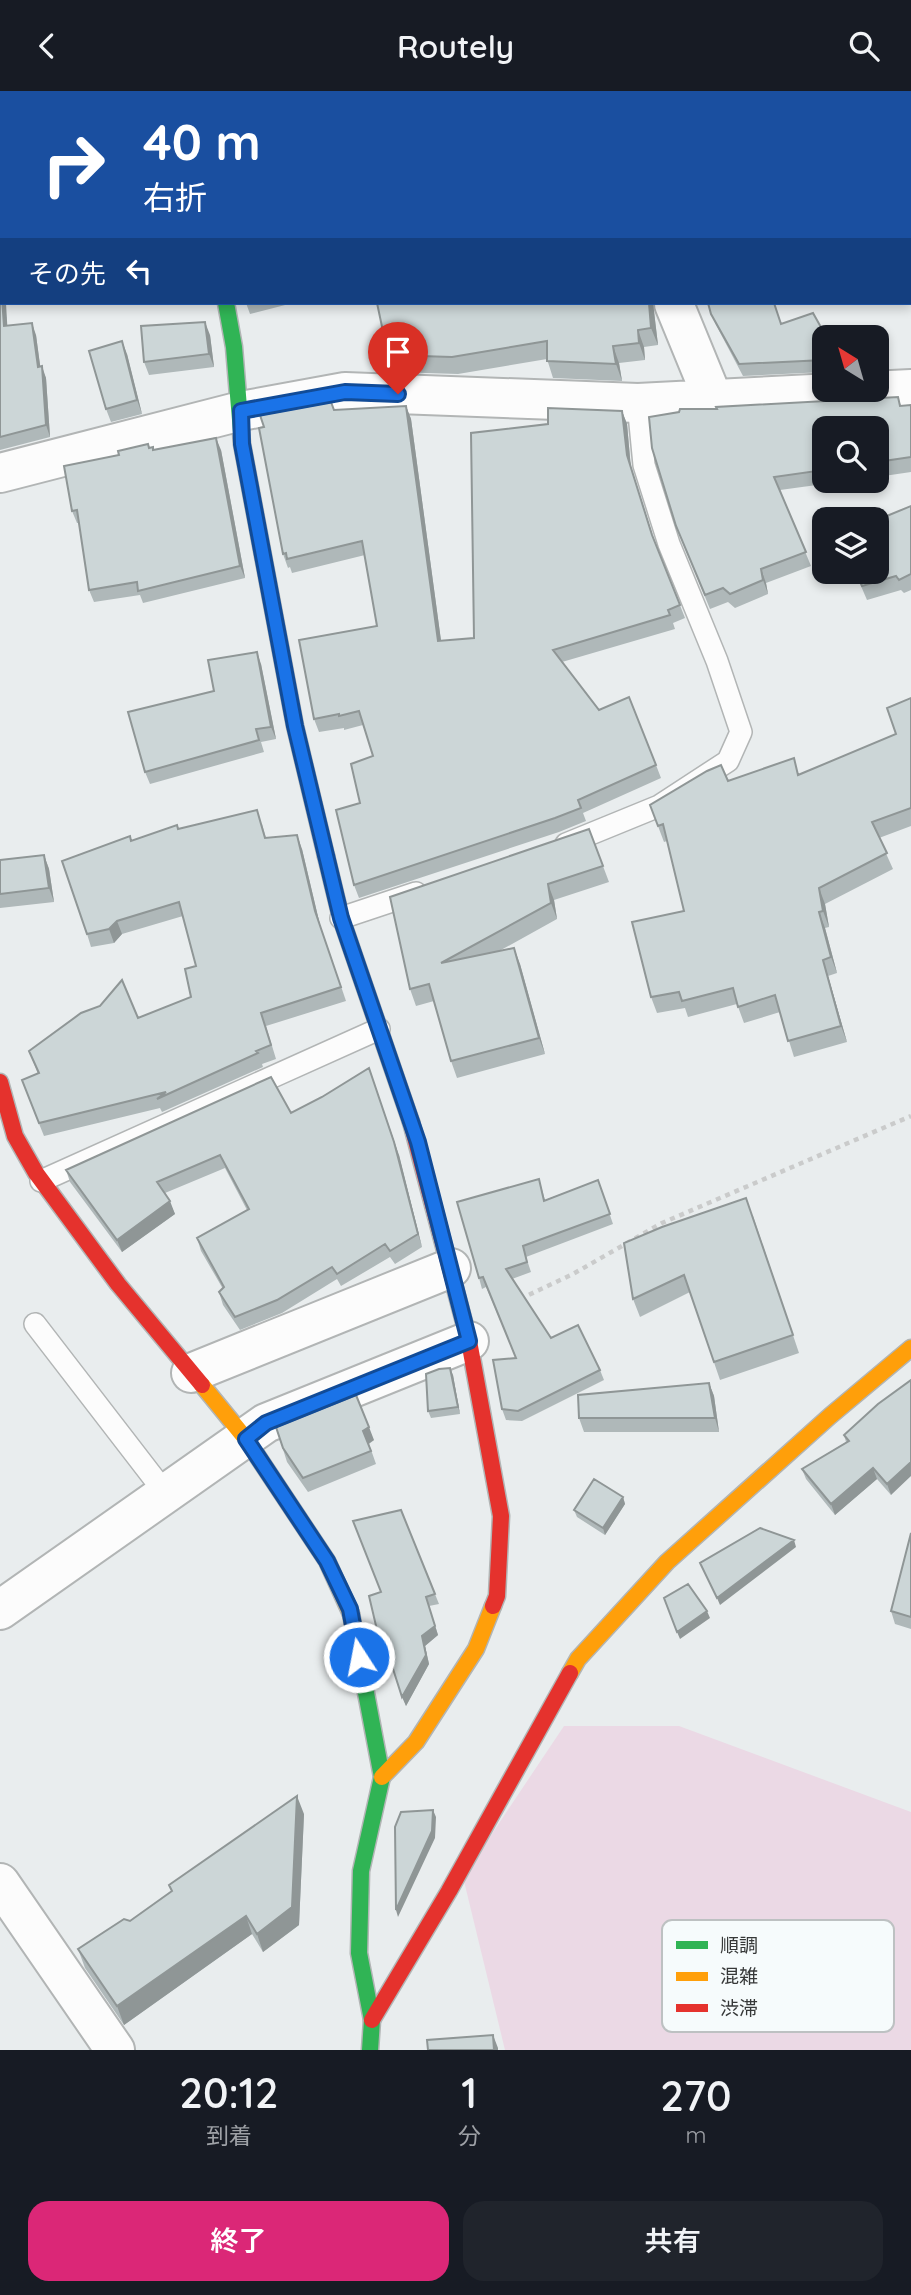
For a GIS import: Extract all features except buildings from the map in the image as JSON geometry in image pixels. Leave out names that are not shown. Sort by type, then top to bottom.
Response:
[{"type":"street","points":[[226,305],[241,411],[242,444],[295,726],[341,918],[418,1142],[451,1268],[467,1333],[501,1515],[497,1596],[476,1649],[416,1742],[382,1777]]},
{"type":"street","points":[[674,305],[713,399]]},
{"type":"street","points":[[0,473],[241,411],[345,392],[638,403],[911,389]]},
{"type":"street","points":[[0,1082],[15,1136],[41,1181],[118,1284],[246,1439],[327,1561],[350,1609],[382,1777],[361,1871],[359,1953],[372,2020],[370,2050]]},
{"type":"street","points":[[191,1373],[451,1268]]},
{"type":"street","points":[[0,1609],[266,1423],[467,1333]]},
{"type":"street","points":[[372,2020],[449,1891],[578,1659],[667,1562],[830,1416],[911,1348]]},
{"type":"street","points":[[0,1884],[115,2050]]},
{"type":"lane","points":[[551,849],[659,806],[728,761],[741,732],[717,661],[669,544],[644,465],[638,403]]},
{"type":"lane","points":[[341,918],[433,888]]},
{"type":"lane","points":[[41,1181],[379,1029]]},
{"type":"lane","points":[[35,1324],[166,1494]]},
{"type":"path","points":[[467,1333],[662,1223],[911,1116]]},
{"type":"shaded area","points":[[564,1726],[679,1726],[911,1812],[911,2050],[505,2050],[463,1877]]},
{"type":"traffic: fast","points":[[226,305],[234,347],[242,444],[295,726],[326,856]]},
{"type":"traffic: fast","points":[[351,1614],[382,1777],[361,1871],[359,1953],[372,2020],[370,2050]]},
{"type":"traffic: slow","points":[[326,856],[341,918],[411,1122]]},
{"type":"traffic: slow","points":[[570,1673],[578,1659],[667,1562],[830,1416],[911,1348]]},
{"type":"traffic: slow","points":[[202,1385],[246,1439],[327,1561],[351,1614]]},
{"type":"traffic: slow","points":[[382,1777],[416,1742],[476,1649],[493,1606]]},
{"type":"traffic: jam","points":[[0,1082],[15,1136],[36,1173],[118,1284],[202,1385]]},
{"type":"traffic: jam","points":[[411,1122],[469,1341],[501,1516],[497,1596],[493,1606]]},
{"type":"traffic: jam","points":[[372,2020],[449,1891],[570,1673]]},
{"type":"route","points":[[359,1657],[350,1609],[327,1561],[246,1439],[266,1423],[469,1341],[418,1142],[341,918],[295,726],[242,444],[241,411],[345,392],[398,394]]}]
